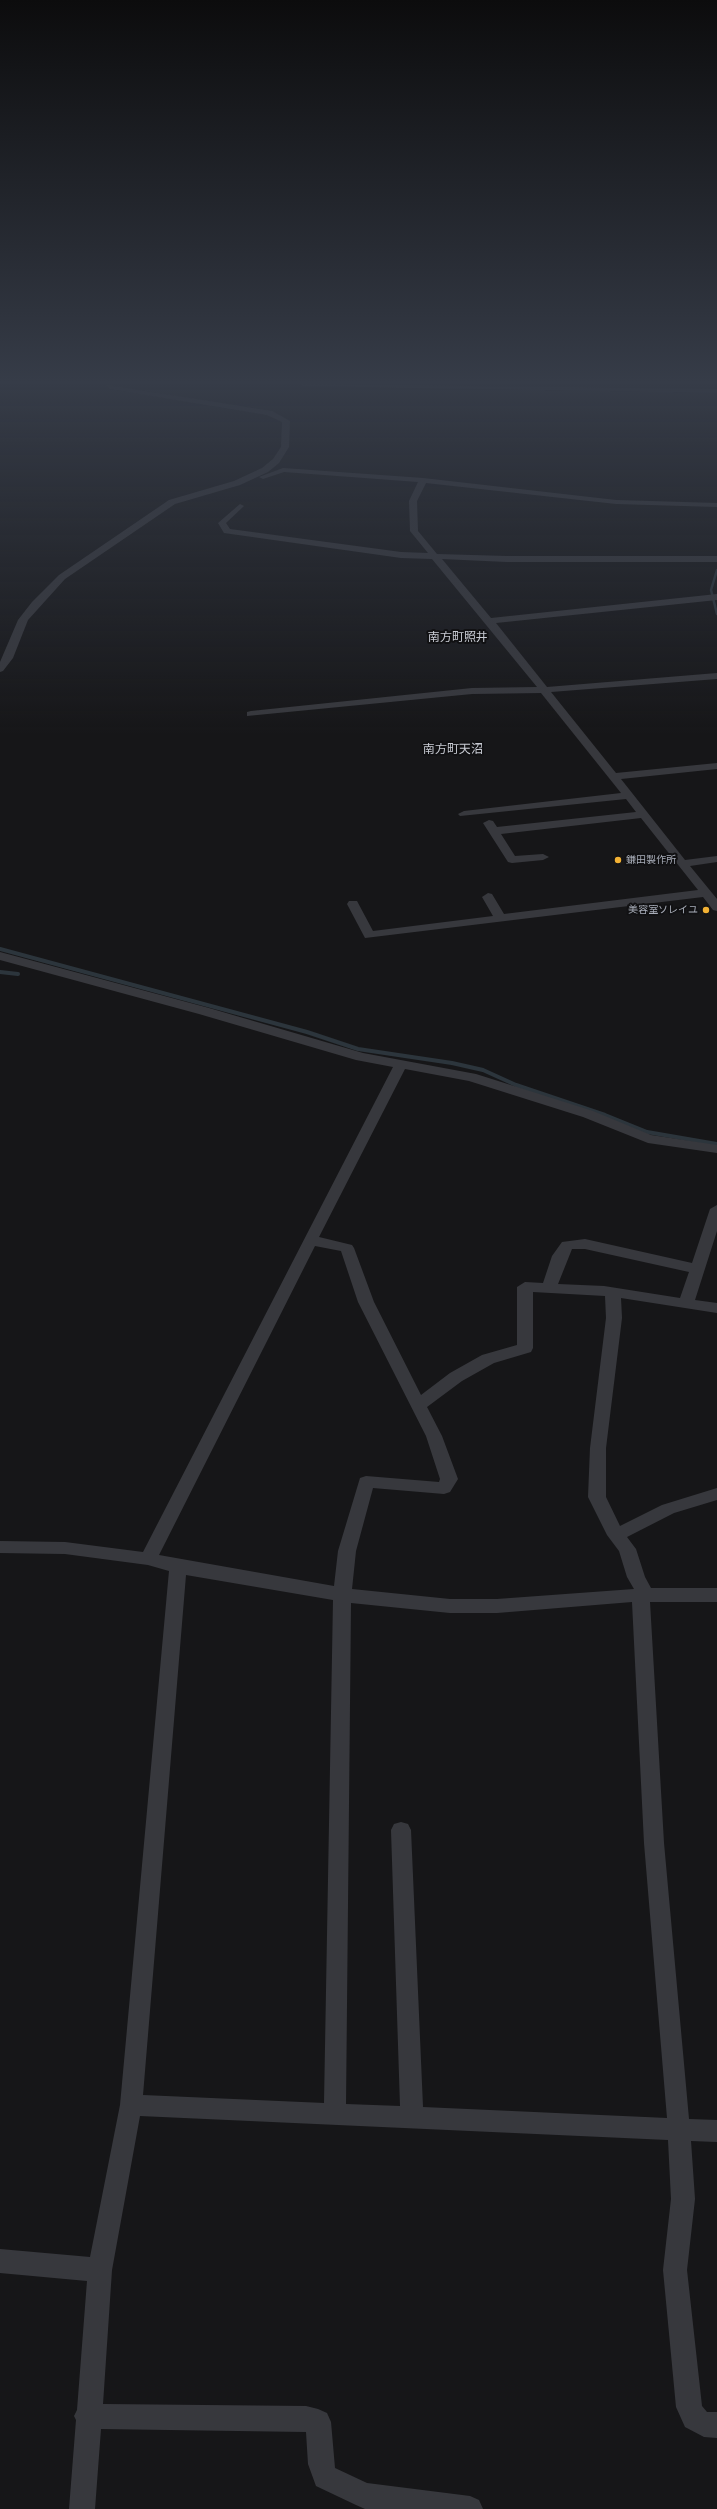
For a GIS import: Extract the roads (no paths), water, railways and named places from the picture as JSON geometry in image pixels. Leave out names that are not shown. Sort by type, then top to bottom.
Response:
[{"type":"street","points":[[0,669],[8,658],[23,620],[34,604],[62,577],[157,510],[176,501]]},
{"type":"street","points":[[413,501],[414,531],[489,621],[614,777],[681,864],[717,907]]},
{"type":"street","points":[[614,501],[683,506],[717,505]]},
{"type":"street","points":[[240,506],[222,523],[227,531],[401,555],[436,557],[717,559]]},
{"type":"street","points":[[489,621],[714,598]]},
{"type":"street","points":[[251,714],[472,691],[544,690],[717,676]]},
{"type":"street","points":[[614,777],[717,766]]},
{"type":"street","points":[[464,814],[628,796]]},
{"type":"street","points":[[483,812],[512,860],[543,857]]},
{"type":"street","points":[[494,831],[642,815]]},
{"type":"street","points":[[681,864],[717,860]]},
{"type":"street","points":[[353,904],[369,935],[500,917],[705,892]]},
{"type":"street","points":[[488,898],[500,917]]},
{"type":"street","points":[[0,956],[204,1011],[361,1057],[471,1076],[588,1114],[648,1139],[717,1149]]},
{"type":"street","points":[[148,1559],[401,1064]]},
{"type":"street","points":[[686,1303],[717,1209]]},
{"type":"street","points":[[310,1240],[347,1248],[366,1302],[434,1436],[449,1479],[444,1488],[366,1482],[347,1550],[342,1594],[335,2114]]},
{"type":"street","points":[[549,1287],[560,1256],[566,1245],[585,1244],[696,1269]]},
{"type":"street","points":[[418,1406],[456,1378],[488,1359],[525,1348],[525,1287],[549,1287],[613,1293],[717,1308]]},
{"type":"street","points":[[613,1293],[614,1318],[598,1448],[597,1497],[616,1535],[626,1549],[643,1595],[654,1843],[679,2129],[682,2199],[675,2270],[689,2407],[694,2418],[704,2424],[717,2425]]},
{"type":"street","points":[[616,1535],[668,1509],[717,1494]]},
{"type":"street","points":[[0,1547],[65,1548],[148,1559],[178,1567],[399,1602],[489,1606],[643,1595],[717,1595]]},
{"type":"street","points":[[82,2509],[87,2416],[100,2270],[131,2105],[178,1567]]},
{"type":"street","points":[[400,1830],[412,2117]]},
{"type":"street","points":[[131,2105],[717,2131]]},
{"type":"street","points":[[0,2261],[100,2270]]},
{"type":"street","points":[[87,2416],[306,2419],[318,2422],[320,2457],[325,2477],[365,2496],[470,2509]]},
{"type":"waterway","points":[[717,570],[711,590],[717,614]]},
{"type":"waterway","points":[[0,949],[307,1032],[358,1049],[452,1063],[483,1070],[516,1085],[605,1115],[647,1132],[717,1144]]},
{"type":"waterway","points":[[0,972],[18,974]]},
{"type":"place","name":"鎌田製作所","points":[[618,860]]},
{"type":"place","name":"美容室ソレイユ","points":[[706,910]]},
{"type":"district","name":"南方町照井","points":[[458,638]]},
{"type":"district","name":"南方町天沼","points":[[453,750]]}]
